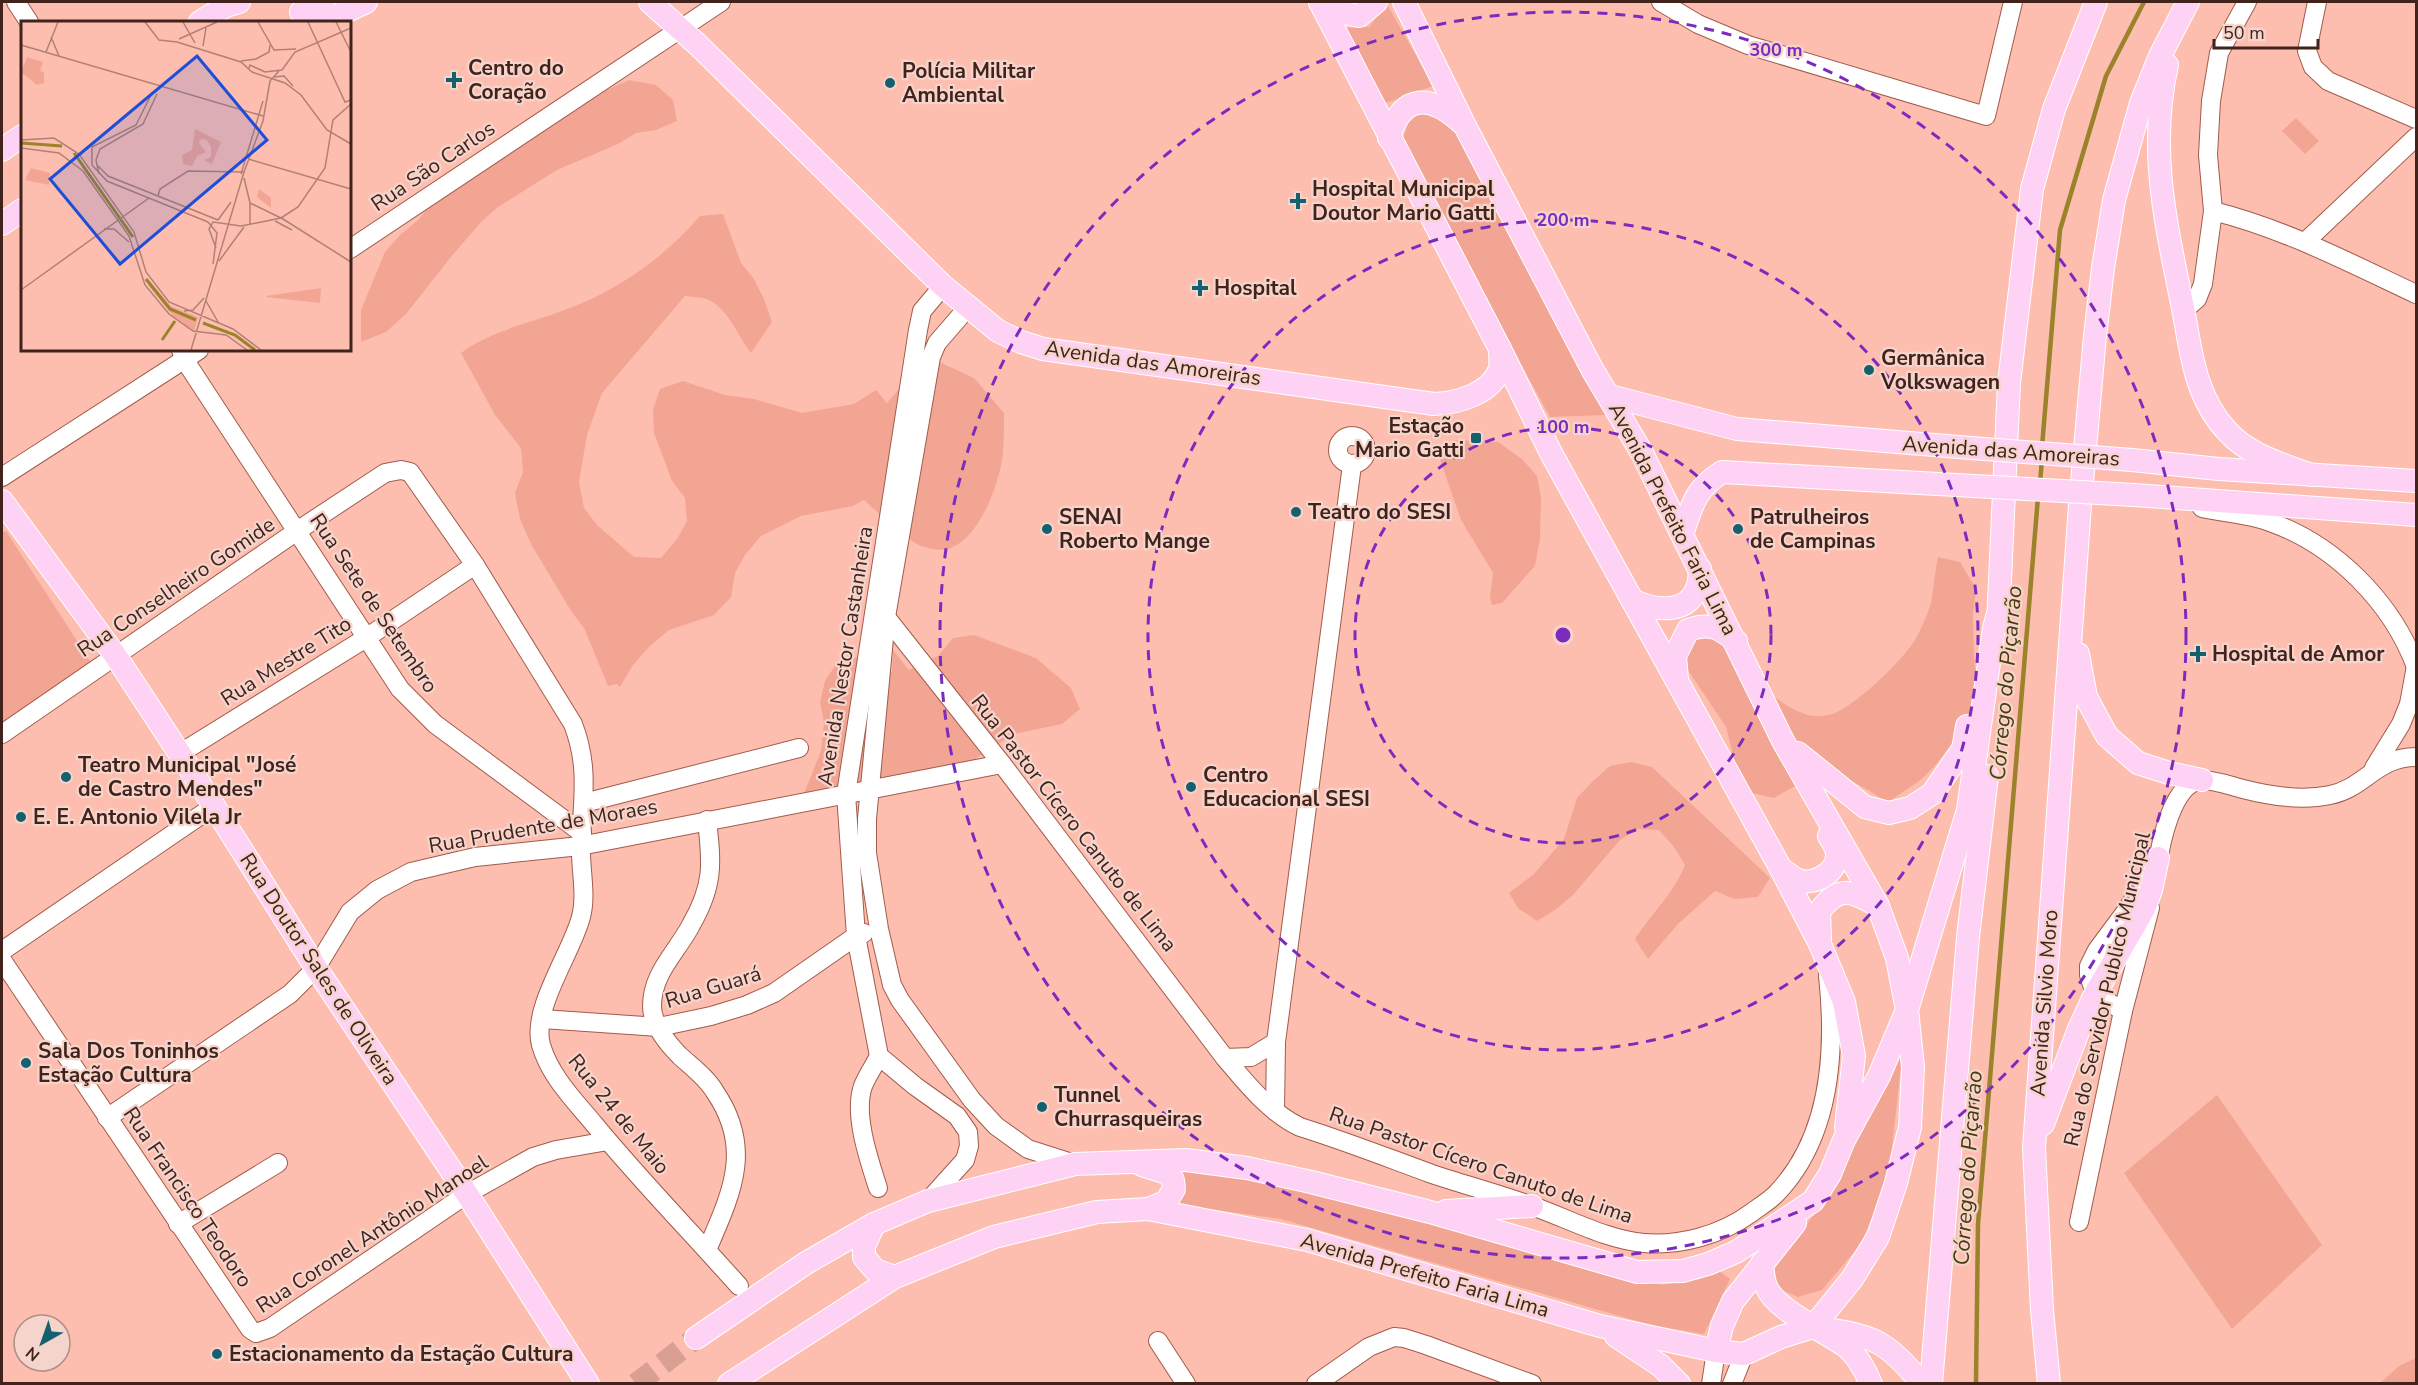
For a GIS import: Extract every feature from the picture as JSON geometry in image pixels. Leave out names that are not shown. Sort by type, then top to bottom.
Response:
[{"type":"main road","points":[[301,12],[323,2]]},
{"type":"main road","points":[[325,21],[366,2]]},
{"type":"main road","name":"Avenida das Amoreiras","points":[[650,2],[943,286],[998,331],[1021,342],[1043,349],[1434,404],[1463,399],[1491,383],[1500,368],[1500,349]]},
{"type":"main road","points":[[1320,2],[1334,11],[1359,16],[1377,2]]},
{"type":"main road","points":[[1320,2],[1500,349],[1552,455],[1781,869],[1823,951],[1845,1002],[1854,1056],[1844,1140]]},
{"type":"main road","name":"Avenida Prefeito Faria Lima","points":[[1404,2],[1465,126],[1592,369],[1642,453],[1784,741],[1878,906],[1897,958],[1907,1010],[1913,1067],[1910,1127],[1896,1183],[1878,1237],[1866,1259],[1813,1328]]},
{"type":"main road","points":[[1930,1383],[1968,937],[1985,811],[1999,610],[2009,383],[2032,189],[2054,109],[2096,2]]},
{"type":"main road","points":[[2184,9],[2168,58],[2160,104],[2158,165],[2163,216],[2192,361],[2201,391],[2222,425],[2237,441],[2249,449],[2311,475]]},
{"type":"main road","points":[[2184,9],[2160,56],[2141,103],[2114,200],[2095,336],[2072,623],[2086,697],[2107,736],[2138,763],[2202,780]]},
{"type":"main road","points":[[202,21],[226,10]]},
{"type":"main road","points":[[1389,138],[1393,125],[1406,109],[1419,101],[1433,103],[1449,111],[1465,126]]},
{"type":"main road","points":[[2,150],[21,137]]},
{"type":"main road","points":[[2,224],[21,211]]},
{"type":"main road","name":"Avenida das Amoreiras","points":[[1610,396],[1737,429],[2311,475],[2416,481]]},
{"type":"main road","name":"Avenida das Amoreiras","points":[[1682,534],[1697,494],[1707,482],[1722,472],[2134,495],[2162,499],[2416,515]]},
{"type":"main road","name":"Rua Doutor Sales de Oliveira","points":[[4,509],[115,655],[316,968],[467,1194],[588,1383]]},
{"type":"main road","points":[[1784,741],[1827,779],[1865,807],[1889,813],[1910,808],[1932,794],[1963,749],[2003,511]]},
{"type":"main road","points":[[1632,600],[1659,609],[1680,607],[1690,600],[1698,587],[1700,569]]},
{"type":"main road","points":[[1716,1351],[1722,1326],[1733,1301],[1813,1201],[1830,1173],[1844,1140],[1880,1076],[1907,1010],[1968,810],[1994,628],[1999,610]]},
{"type":"main road","name":"Avenida Silvio Moro","points":[[2049,1383],[2038,1252],[2034,1148],[2072,623]]},
{"type":"main road","points":[[1678,685],[1675,656],[1688,630],[1696,627],[1718,627],[1736,641]]},
{"type":"main road","points":[[1781,869],[1798,879],[1809,882],[1826,875],[1836,864],[1838,852],[1816,810],[1810,787]]},
{"type":"main road","points":[[2034,1148],[2079,1029],[2144,909],[2158,858]]},
{"type":"main road","points":[[1823,951],[1819,912],[1827,902],[1845,892],[1858,894],[1878,906]]},
{"type":"main road","points":[[696,1338],[806,1263],[874,1224],[928,1201],[1075,1164],[1186,1160],[1247,1168],[1430,1212],[1637,1272],[1661,1273],[1700,1266],[1736,1252],[1813,1201]]},
{"type":"main road","points":[[1130,1162],[1167,1173],[1173,1180],[1174,1189],[1166,1202],[1148,1209]]},
{"type":"main road","points":[[1430,1212],[1532,1206]]},
{"type":"main road","name":"Avenida Prefeito Faria Lima","points":[[729,1383],[895,1276],[994,1237],[1096,1212],[1148,1209],[1307,1240],[1599,1326],[1716,1351],[1744,1354]]},
{"type":"main road","points":[[874,1224],[864,1246],[864,1257],[874,1270],[895,1276]]},
{"type":"main road","points":[[1762,1263],[1765,1285],[1771,1295],[1813,1328],[1846,1346],[1853,1353],[1871,1383]]},
{"type":"main road","points":[[1599,1326],[1661,1366],[1679,1383]]},
{"type":"main road","points":[[1744,1354],[1780,1337],[1813,1328],[1850,1332],[1866,1336],[1882,1344],[1904,1361],[1922,1383]]},
{"type":"street","points":[[16,2],[28,21]]},
{"type":"street","name":"Rua São Carlos","points":[[351,248],[722,2]]},
{"type":"street","points":[[1661,2],[1698,24],[1748,45],[1986,116],[2014,5]]},
{"type":"street","points":[[2183,311],[2197,299],[2203,284],[2213,211],[2208,155],[2211,101],[2219,53],[2247,2]]},
{"type":"street","points":[[2317,2],[2307,51],[2313,68],[2328,81],[2416,119]]},
{"type":"street","points":[[2305,242],[2416,137]]},
{"type":"street","points":[[2213,211],[2248,220],[2305,242],[2416,294]]},
{"type":"street","name":"Avenida Nestor Castanheira","points":[[879,1056],[856,936],[846,794],[920,323],[925,307],[943,286]]},
{"type":"street","name":"Avenida Nestor Castanheira","points":[[969,306],[933,349],[886,617],[867,819],[867,853],[879,929],[892,985],[900,1000],[972,1100],[996,1126],[1028,1149],[1075,1164]]},
{"type":"street","points":[[2,477],[188,353]]},
{"type":"street","name":"Rua Sete de Setembro","points":[[188,353],[297,531],[400,688],[435,723],[581,839]]},
{"type":"street","points":[[1275,1111],[1276,1042],[1352,465]]},
{"type":"street","name":"Rua Conselheiro Gomide","points":[[2,734],[385,473],[401,470],[410,472]]},
{"type":"street","name":"Rua 24 de Maio","points":[[410,472],[475,565],[573,724],[582,747],[584,803],[581,839],[582,915],[546,999],[540,1044],[558,1080],[608,1141],[739,1287]]},
{"type":"street","points":[[2162,499],[2253,517],[2282,527],[2317,545],[2340,562],[2377,600],[2407,643],[2416,666],[2409,704],[2401,724],[2372,771],[2351,787],[2332,795],[2300,798],[2254,792],[2202,780]]},
{"type":"street","name":"Rua Mestre Tito","points":[[179,754],[366,638],[475,565]]},
{"type":"street","name":"Rua Pastor Cícero Canuto de Lima","points":[[886,617],[1002,764],[1225,1058],[1275,1111],[1300,1127],[1619,1238],[1643,1243],[1668,1243],[1720,1231],[1741,1220],[1775,1196],[1790,1178],[1818,1123],[1827,1091],[1832,1035],[1823,951]]},
{"type":"street","points":[[584,803],[799,748]]},
{"type":"street","points":[[2372,771],[2392,760],[2416,757]]},
{"type":"street","name":"Rua Prudente de Moraes","points":[[107,1118],[281,1001],[316,968],[350,912],[377,890],[411,873],[475,857],[707,820],[1002,764]]},
{"type":"street","name":"Rua do Servidor Publico Municipal","points":[[2079,1222],[2123,1011],[2154,890],[2158,858],[2178,796],[2190,784],[2202,780]]},
{"type":"street","points":[[2,951],[214,806]]},
{"type":"street","points":[[706,1250],[734,1183],[737,1154],[734,1129],[714,1089],[673,1049],[658,1028],[652,1006],[657,979],[703,902],[712,862],[707,820]]},
{"type":"street","name":"Rua Guará","points":[[542,1019],[658,1028],[711,1016],[747,1005],[774,993],[856,936],[879,929]]},
{"type":"street","name":"Rua Francisco Teodoro","points":[[2,960],[250,1329],[256,1333],[262,1333]]},
{"type":"street","points":[[2096,994],[2123,1011]]},
{"type":"street","points":[[1225,1058],[1251,1057],[1276,1042]]},
{"type":"street","points":[[878,1188],[862,1134],[861,1107],[863,1087],[879,1056],[915,1086],[957,1116],[968,1132],[969,1146],[965,1160],[928,1201]]},
{"type":"street","points":[[1244,1080],[1275,1073]]},
{"type":"street","name":"Rua Coronel Antônio Manoel","points":[[262,1333],[467,1194],[533,1157],[556,1150],[608,1141]]},
{"type":"street","points":[[178,1224],[278,1163]]},
{"type":"street","points":[[1316,1383],[1382,1340],[1404,1338],[1532,1383]]},
{"type":"street","points":[[1158,1341],[1186,1383]]},
{"type":"street","points":[[1711,1383],[1716,1351]]},
{"type":"street","points":[[1732,1383],[1744,1354]]},
{"type":"shaded area","points":[[1387,4],[1433,86],[1386,103],[1343,28],[1369,27]]},
{"type":"shaded area","points":[[629,80],[656,85],[673,100],[677,121],[656,130],[636,133],[618,144],[557,170],[498,207],[481,222],[406,314],[386,332],[361,342],[361,310],[385,252],[433,202],[588,92],[609,89]]},
{"type":"shaded area","points":[[1420,113],[1435,114],[1457,130],[1607,415],[1550,417],[1467,265],[1403,140],[1408,123]]},
{"type":"shaded area","points":[[2296,118],[2319,141],[2305,154],[2282,131]]},
{"type":"shaded area","points":[[723,214],[741,263],[754,279],[772,322],[751,353],[728,317],[716,304],[707,299],[685,296],[602,393],[587,435],[579,482],[584,508],[597,525],[634,557],[661,558],[677,539],[687,521],[685,498],[672,481],[654,433],[653,410],[660,389],[683,381],[725,395],[754,399],[802,413],[854,404],[876,390],[887,403],[915,370],[933,359],[974,378],[1004,413],[1001,466],[992,495],[978,522],[970,534],[948,549],[925,547],[910,540],[864,500],[853,506],[801,516],[761,536],[745,555],[735,573],[731,597],[714,615],[669,630],[633,665],[620,687],[617,684],[608,686],[584,628],[571,611],[531,544],[520,519],[515,493],[523,472],[521,448],[495,415],[461,353],[499,332],[570,308],[607,291],[657,258],[700,216]]},
{"type":"shaded area","points":[[1455,440],[1498,442],[1522,459],[1537,476],[1541,497],[1540,539],[1535,566],[1502,603],[1492,605],[1490,597],[1493,573],[1461,520],[1437,451]]},
{"type":"shaded area","points":[[6,531],[92,664],[2,725],[2,533]]},
{"type":"shaded area","points":[[1938,557],[1960,562],[1976,589],[1973,613],[1974,657],[1979,701],[1944,754],[1919,781],[1888,803],[1857,784],[1832,776],[1807,781],[1774,798],[1752,793],[1737,770],[1726,727],[1690,673],[1675,656],[1716,622],[1755,677],[1779,700],[1811,716],[1835,713],[1868,690],[1912,645],[1930,607]]},
{"type":"shaded area","points":[[974,635],[1036,658],[1071,688],[1080,709],[1062,724],[1014,734],[975,759],[981,767],[801,801],[821,751],[824,723],[820,702],[825,681],[838,661],[859,657],[892,672],[893,650],[909,670],[938,656],[953,638]]},
{"type":"shaded area","points":[[1631,762],[1652,767],[1770,878],[1758,897],[1734,899],[1715,891],[1678,924],[1648,959],[1635,939],[1669,894],[1685,865],[1674,847],[1659,830],[1638,829],[1620,840],[1573,895],[1537,921],[1518,908],[1509,893],[1534,874],[1564,839],[1577,798],[1610,766]]},
{"type":"shaded area","points":[[1904,1041],[1888,1182],[1860,1245],[1822,1290],[1798,1297],[1779,1289],[1770,1269],[1795,1242],[1827,1195]]},
{"type":"shaded area","points":[[2217,1095],[2322,1245],[2232,1329],[2124,1173]]},
{"type":"shaded area","points":[[1181,1164],[1394,1211],[1662,1285],[1719,1271],[1730,1279],[1704,1334],[1651,1325],[1281,1219],[1209,1209],[1170,1208]]},
{"type":"shaded area","points":[[2416,1358],[2416,1383],[2380,1383],[2399,1366]]},
{"type":"waterway","name":"Córrego do Piçarrão","points":[[2042,447],[2060,230],[2106,76],[2144,2]]},
{"type":"waterway","name":"Córrego do Piçarrão","points":[[2040,483],[2042,459]]},
{"type":"waterway","name":"Córrego do Piçarrão","points":[[1976,1384],[1978,1224],[2038,497]]},
{"type":"tunnel","points":[[636,1384],[696,1338]]},
{"type":"place","name":"Centro do Coração","points":[[454,80]]},
{"type":"place","name":"Polícia Militar Ambiental","points":[[890,83]]},
{"type":"place","name":"Hospital Municipal Doutor Mario Gatti","points":[[1298,201]]},
{"type":"place","name":"Hospital","points":[[1200,288]]},
{"type":"place","name":"Germânica Volkswagen","points":[[1869,370]]},
{"type":"place","name":"Estação Mario Gatti","points":[[1476,438]]},
{"type":"place","name":"Teatro do SESI","points":[[1296,512]]},
{"type":"place","name":"SENAI Roberto Mange","points":[[1047,529]]},
{"type":"place","name":"Patrulheiros de Campinas","points":[[1738,529]]},
{"type":"place","name":"Hospital de Amor","points":[[2198,654]]},
{"type":"place","name":"Teatro Municipal \"José de Castro Mendes\"","points":[[66,777]]},
{"type":"place","name":"Centro Educacional SESI","points":[[1191,787]]},
{"type":"place","name":"E. E. Antonio Vilela Jr","points":[[21,817]]},
{"type":"place","name":"Sala Dos Toninhos Estação Cultura","points":[[26,1063]]},
{"type":"place","name":"Tunnel Churrasqueiras","points":[[1042,1107]]},
{"type":"place","name":"Estacionamento da Estação Cultura","points":[[217,1354]]}]
